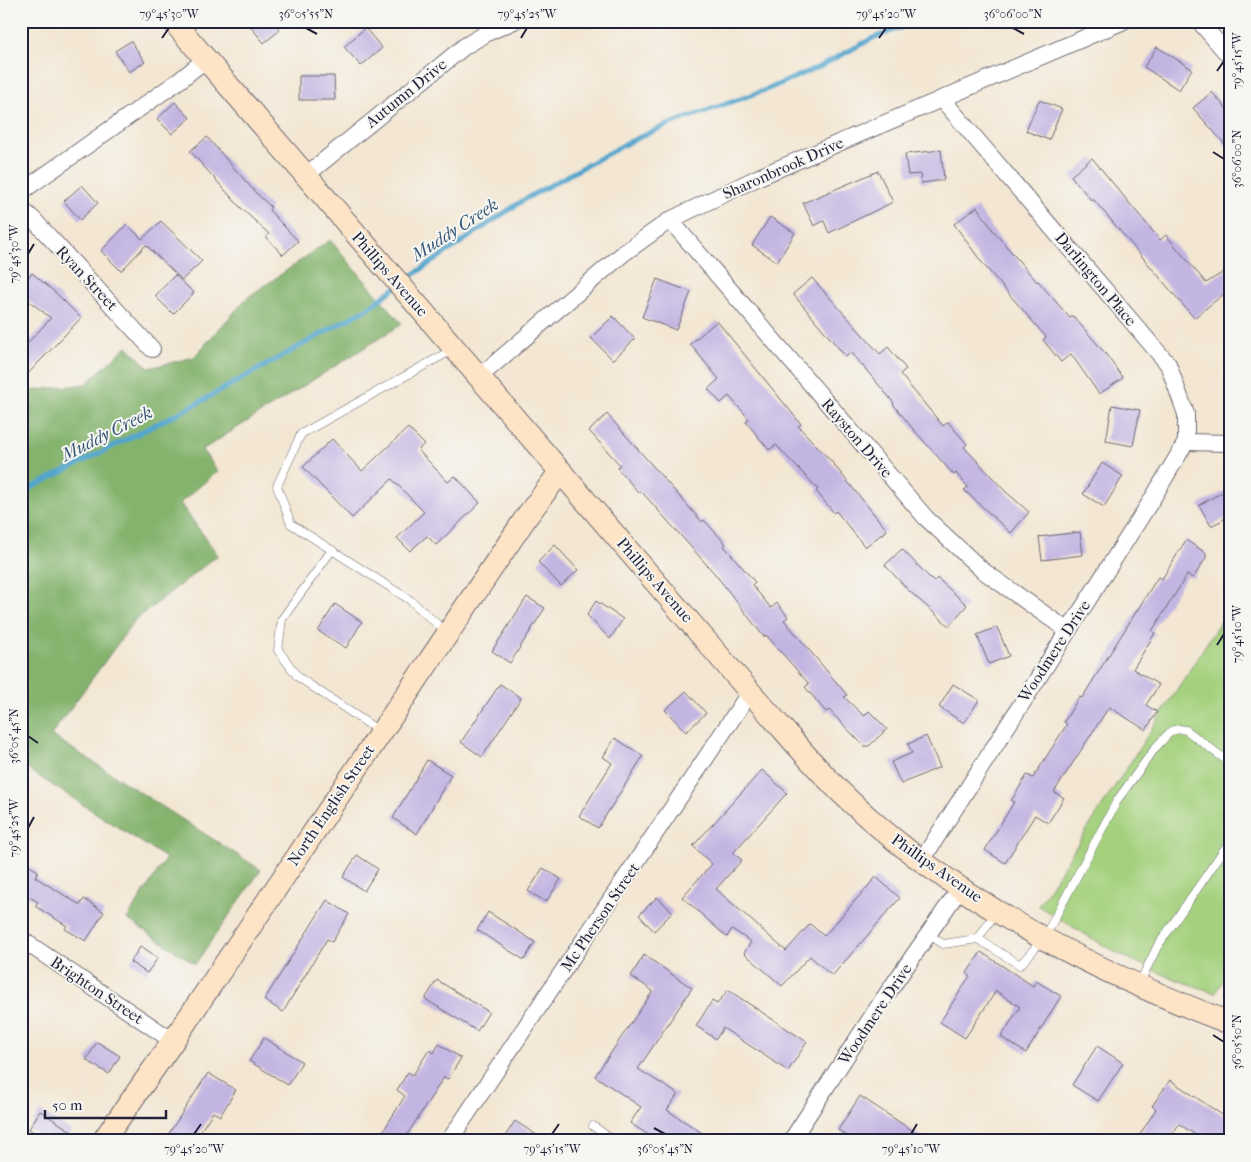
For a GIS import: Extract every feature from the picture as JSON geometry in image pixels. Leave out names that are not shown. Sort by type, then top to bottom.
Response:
[{"type":"street","name":"Phillips Avenue","points":[[173,21],[750,692],[844,795],[872,821],[922,860],[961,887],[1044,938],[1138,986],[1230,1023]]},
{"type":"street","name":"Autumn Drive","points":[[305,176],[486,26],[514,21]]},
{"type":"street","name":"Sharonbrook Drive","points":[[479,376],[624,253],[670,220],[759,177],[1124,21]]},
{"type":"street","points":[[1199,21],[1230,57]]},
{"type":"street","points":[[21,192],[180,80],[206,59]]},
{"type":"street","name":"Darlington Place","points":[[942,99],[1168,364],[1186,414],[1186,442]]},
{"type":"street","name":"Ryan Street","points":[[21,209],[33,218],[152,349]]},
{"type":"street","name":"Rayston Drive","points":[[670,220],[926,518],[982,570],[1067,630]]},
{"type":"street","points":[[1186,442],[1230,443]]},
{"type":"street","name":"Woodmere Drive","points":[[922,860],[1151,501],[1186,442]]},
{"type":"street","name":"North English Street","points":[[103,1141],[173,1041],[527,516],[561,471]]},
{"type":"street","name":"Mc Pherson Street","points":[[448,1141],[750,692]]},
{"type":"street","name":"Woodmere Drive","points":[[791,1141],[882,1002],[930,935],[961,887]]},
{"type":"street","name":"Brighton Street","points":[[21,939],[173,1041]]},
{"type":"lane","points":[[448,633],[410,600],[291,524],[278,486],[301,434],[454,349]]},
{"type":"lane","points":[[332,550],[282,619],[278,650],[298,677],[381,732]]},
{"type":"lane","points":[[930,935],[943,944],[978,939],[1020,965],[1044,938],[1118,799],[1156,747],[1171,731],[1186,730],[1230,763]]},
{"type":"lane","points":[[1138,986],[1157,947],[1230,841]]},
{"type":"lane","points":[[978,939],[998,910]]},
{"type":"lane","points":[[593,1126],[614,1141]]},
{"type":"green space","points":[[330,240],[402,324],[202,450],[218,471],[180,503],[218,555],[135,620],[51,735],[261,870],[195,964],[127,919],[166,858],[21,765],[21,392],[86,384],[127,346],[149,368],[194,357],[247,298]]},
{"type":"green space","points":[[1230,607],[1230,970],[1215,993],[1169,977],[1115,952],[1038,906]]},
{"type":"building","points":[[246,21],[273,21],[280,30],[264,43]]},
{"type":"building","points":[[365,28],[382,48],[361,66],[344,47]]},
{"type":"building","points":[[131,41],[145,62],[129,72],[115,51]]},
{"type":"building","points":[[1157,47],[1192,69],[1179,90],[1144,67]]},
{"type":"building","points":[[299,76],[334,76],[335,100],[299,100]]},
{"type":"building","points":[[1212,92],[1230,113],[1230,150],[1193,108]]},
{"type":"building","points":[[1039,100],[1062,109],[1049,140],[1026,131]]},
{"type":"building","points":[[175,102],[190,118],[172,134],[157,119]]},
{"type":"building","points":[[207,137],[255,192],[271,207],[269,210],[298,241],[283,255],[266,237],[269,234],[240,207],[190,151]]},
{"type":"building","points":[[941,150],[944,180],[921,183],[920,174],[908,175],[905,154]]},
{"type":"building","points":[[1092,158],[1160,240],[1166,235],[1206,283],[1230,268],[1230,289],[1194,318],[1093,199],[1092,201],[1071,176]]},
{"type":"building","points":[[878,171],[893,202],[829,233],[824,221],[814,226],[803,203]]},
{"type":"building","points":[[82,185],[98,203],[80,220],[64,201]]},
{"type":"building","points":[[977,207],[995,233],[1070,318],[1073,316],[1105,353],[1123,378],[1099,394],[1071,354],[1061,362],[1043,340],[1046,337],[983,264],[954,224]]},
{"type":"building","points":[[770,217],[795,233],[777,262],[752,245]]},
{"type":"building","points":[[161,221],[202,261],[182,280],[146,245],[121,271],[101,251],[127,224],[142,239]]},
{"type":"building","points":[[32,273],[81,318],[21,381],[21,350],[51,318],[21,295],[21,287]]},
{"type":"building","points":[[175,275],[194,293],[173,314],[155,296]]},
{"type":"building","points":[[812,278],[880,354],[888,347],[906,369],[900,374],[943,426],[948,422],[967,444],[964,447],[1005,491],[1029,512],[1011,533],[964,490],[968,487],[956,473],[954,475],[913,429],[894,403],[851,352],[846,357],[793,294]]},
{"type":"building","points":[[657,279],[691,292],[676,330],[642,317]]},
{"type":"building","points":[[613,316],[635,339],[613,360],[591,338]]},
{"type":"building","points":[[717,321],[801,424],[798,426],[830,460],[887,530],[865,547],[836,511],[834,513],[816,491],[818,489],[776,445],[769,450],[746,422],[749,419],[729,396],[721,403],[708,389],[719,379],[690,344]]},
{"type":"building","points":[[1112,405],[1140,410],[1133,446],[1106,441]]},
{"type":"building","points":[[607,414],[702,522],[704,520],[726,544],[724,546],[755,582],[752,585],[771,608],[777,603],[788,617],[784,620],[847,695],[844,697],[864,716],[869,711],[887,729],[869,746],[864,746],[829,710],[826,712],[805,687],[809,684],[766,635],[764,637],[715,574],[641,491],[639,493],[617,468],[620,465],[589,431]]},
{"type":"building","points":[[408,428],[424,444],[418,450],[448,482],[455,476],[480,503],[436,545],[427,536],[410,551],[397,538],[424,512],[392,479],[352,518],[303,467],[332,439],[362,471]]},
{"type":"building","points":[[1102,463],[1123,476],[1104,507],[1083,494]]},
{"type":"building","points":[[1230,488],[1230,516],[1211,526],[1199,505]]},
{"type":"building","points":[[1080,532],[1083,555],[1042,560],[1039,537]]},
{"type":"building","points":[[1186,540],[1206,553],[1206,558],[1193,578],[1187,575],[1152,631],[1155,633],[1133,669],[1159,685],[1146,705],[1157,712],[1146,730],[1109,707],[1054,792],[1064,798],[1048,823],[1035,815],[1005,863],[985,850],[1014,802],[1011,801],[1027,775],[1033,778],[1067,724],[1064,722],[1079,697],[1082,698],[1158,577],[1162,579]]},
{"type":"building","points":[[555,545],[578,570],[561,586],[538,562]]},
{"type":"building","points":[[902,549],[934,582],[937,578],[967,605],[949,626],[908,590],[885,565]]},
{"type":"building","points":[[527,597],[545,608],[510,663],[492,651]]},
{"type":"building","points":[[596,601],[623,619],[610,639],[587,615]]},
{"type":"building","points":[[335,604],[362,622],[346,648],[318,631]]},
{"type":"building","points":[[997,627],[1009,656],[989,664],[977,635]]},
{"type":"building","points":[[500,684],[521,698],[482,757],[461,742]]},
{"type":"building","points":[[953,684],[979,700],[964,723],[939,707]]},
{"type":"building","points":[[686,691],[706,713],[686,732],[665,710]]},
{"type":"building","points":[[926,736],[940,767],[901,784],[891,762],[912,753],[908,744]]},
{"type":"building","points":[[615,738],[643,756],[598,828],[579,816],[612,763],[603,757]]},
{"type":"building","points":[[427,760],[451,775],[417,834],[393,818]]},
{"type":"building","points":[[762,770],[787,793],[733,853],[742,860],[716,889],[786,951],[810,924],[824,936],[876,877],[900,898],[832,976],[810,956],[782,986],[744,953],[751,942],[732,929],[727,937],[682,897],[712,864],[693,846]]},
{"type":"building","points":[[357,855],[378,869],[364,891],[343,877]]},
{"type":"building","points":[[21,861],[38,871],[35,877],[80,905],[84,899],[104,912],[86,941],[65,929],[67,926],[35,906],[38,902],[24,894],[21,899]]},
{"type":"building","points":[[543,868],[561,879],[546,902],[528,891]]},
{"type":"building","points":[[657,897],[673,912],[654,931],[639,915]]},
{"type":"building","points":[[327,900],[349,914],[332,942],[327,939],[283,1012],[264,1000]]},
{"type":"building","points":[[488,912],[535,942],[524,960],[477,930]]},
{"type":"building","points":[[141,946],[158,958],[147,973],[130,962]]},
{"type":"building","points":[[981,952],[1033,986],[1036,981],[1061,996],[1026,1053],[1001,1037],[1020,1007],[996,991],[965,1038],[940,1022],[970,976],[967,973]]},
{"type":"building","points":[[644,955],[692,988],[638,1069],[678,1094],[667,1110],[714,1141],[658,1141],[630,1123],[641,1107],[595,1076],[653,991],[631,976]]},
{"type":"building","points":[[437,980],[489,1012],[477,1031],[425,999]]},
{"type":"building","points":[[728,990],[807,1042],[788,1071],[723,1028],[716,1039],[696,1026],[712,1001],[717,1004]]},
{"type":"building","points":[[264,1038],[302,1062],[288,1085],[249,1061]]},
{"type":"building","points":[[97,1042],[120,1056],[109,1074],[86,1060]]},
{"type":"building","points":[[439,1044],[461,1058],[448,1079],[444,1077],[403,1141],[377,1141],[405,1096],[397,1090],[408,1072],[413,1075],[429,1050],[434,1053]]},
{"type":"building","points":[[1097,1046],[1123,1063],[1098,1101],[1072,1085]]},
{"type":"building","points":[[208,1073],[236,1090],[220,1116],[213,1112],[194,1141],[164,1141]]},
{"type":"building","points":[[1170,1080],[1230,1120],[1230,1141],[1205,1141],[1179,1124],[1168,1141],[1136,1141],[1156,1109],[1152,1106]]},
{"type":"building","points":[[860,1096],[928,1141],[855,1141],[838,1130]]},
{"type":"building","points":[[40,1111],[71,1131],[65,1141],[47,1141],[29,1129]]},
{"type":"building","points":[[515,1121],[546,1141],[502,1141]]},
{"type":"waterway","name":"Muddy Creek","points":[[404,281],[525,199],[629,142],[667,125],[768,89],[819,67],[873,38],[919,21]]},
{"type":"waterway","name":"Muddy Creek","points":[[21,493],[198,403],[368,308],[395,288]]}]
